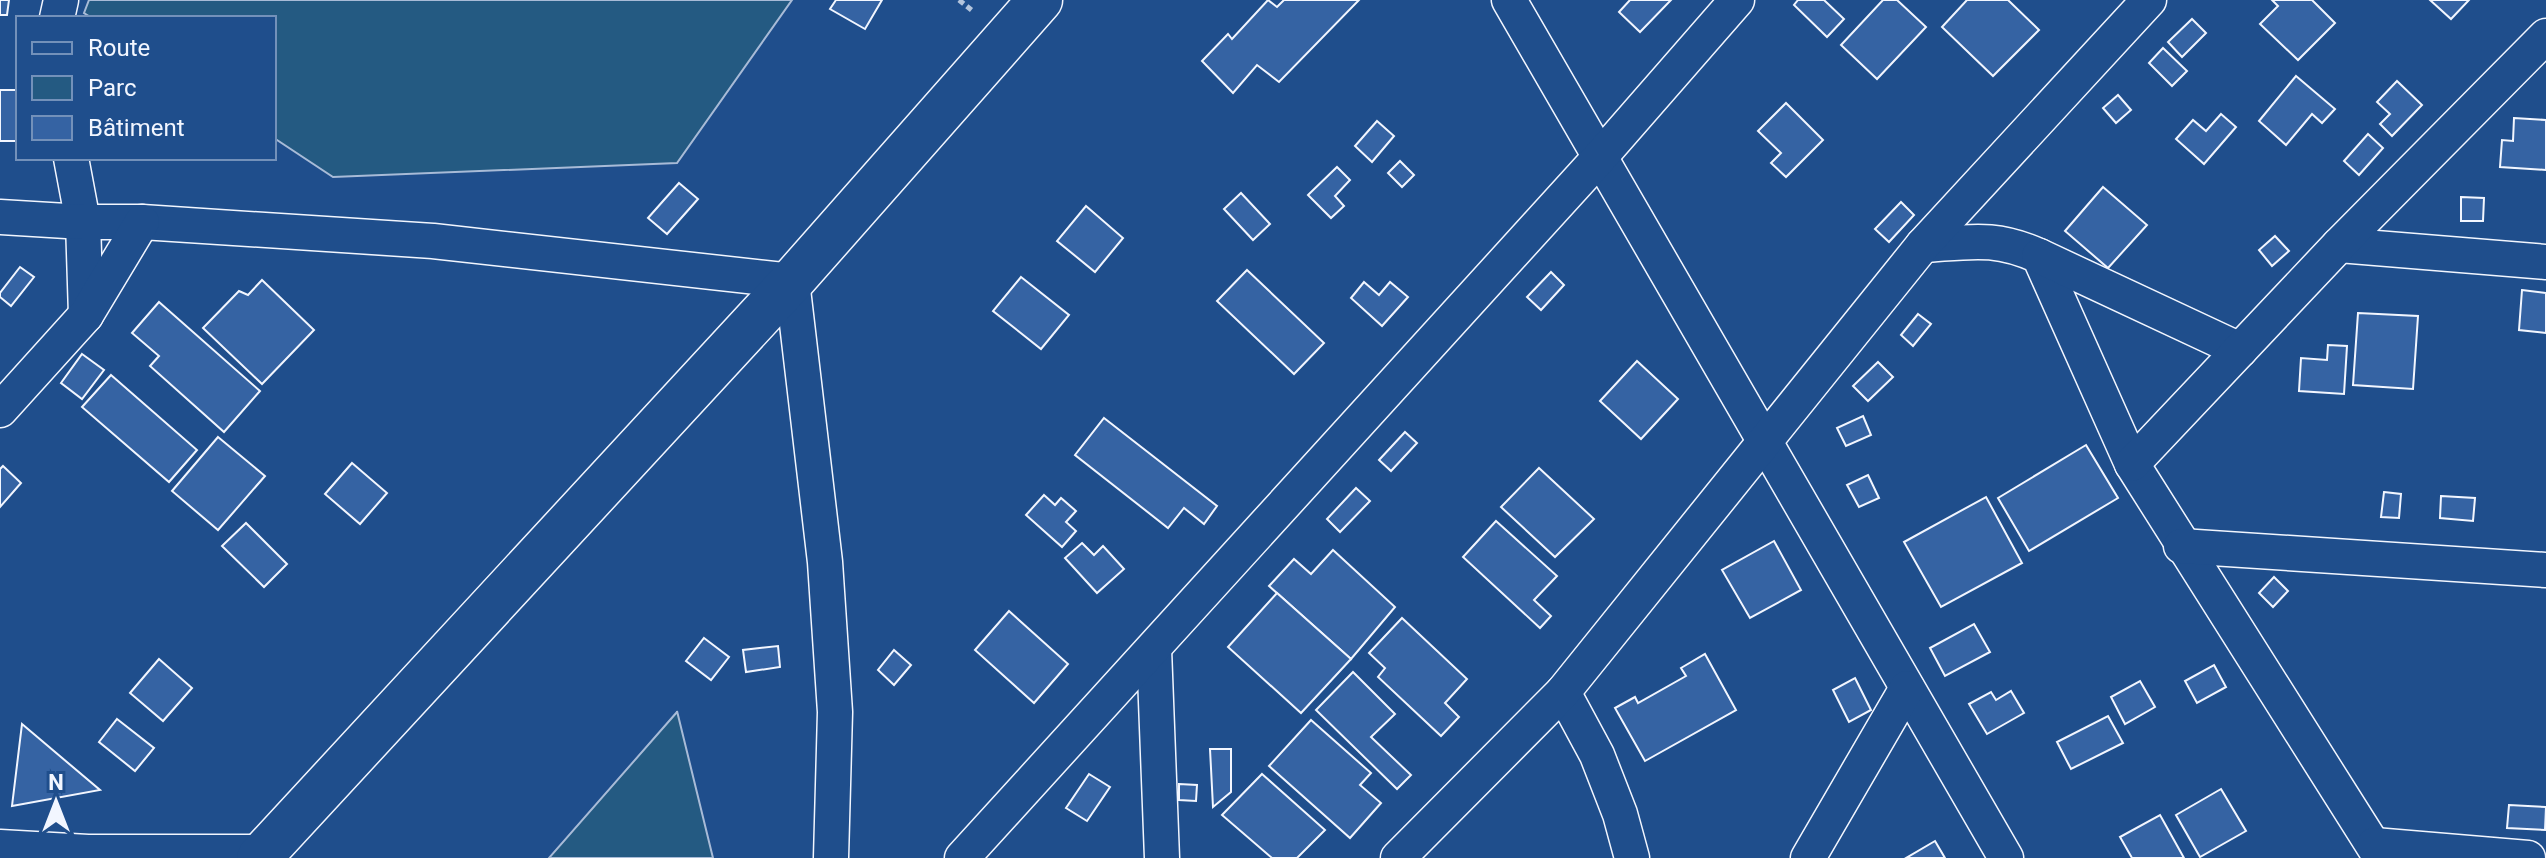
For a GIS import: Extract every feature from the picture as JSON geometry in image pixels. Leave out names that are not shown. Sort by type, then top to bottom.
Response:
[{"type":"street","points":[[0,847],[262,855],[792,281],[1040,0]]},
{"type":"street","points":[[1509,0],[2006,858]]},
{"type":"street","points":[[962,858],[1600,157],[1737,0]]},
{"type":"street","points":[[1398,858],[1563,692],[1923,245],[2149,0]]},
{"type":"street","points":[[2132,464],[2339,245],[2546,36]]},
{"type":"street","points":[[71,160],[83,222],[86,315]]},
{"type":"street","points":[[0,217],[142,222],[433,241],[792,281]]},
{"type":"street","points":[[0,410],[86,315],[142,222]]},
{"type":"street","points":[[1923,245],[1988,241],[2013,244],[2240,350]]},
{"type":"street","points":[[2339,245],[2546,262]]},
{"type":"street","points":[[2039,256],[2132,464],[2377,852],[2528,858]]},
{"type":"street","points":[[792,281],[825,562],[835,712],[831,858]]},
{"type":"street","points":[[2181,546],[2546,570]]},
{"type":"street","points":[[1154,649],[1162,858]]},
{"type":"street","points":[[1808,858],[1907,688]]},
{"type":"street","points":[[1563,692],[1597,755],[1620,814],[1632,858]]},
{"type":"green space","points":[[89,0],[792,0],[677,163],[333,177],[276,139],[276,16],[89,16],[84,13]]},
{"type":"green space","points":[[677,712],[713,858],[549,858]]},
{"type":"building","points":[[0,0],[9,0],[7,15],[0,15]]},
{"type":"building","points":[[836,0],[882,0],[865,29],[830,9]]},
{"type":"building","points":[[1268,0],[1277,7],[1284,0],[1359,0],[1279,82],[1257,65],[1233,93],[1202,61],[1228,34],[1232,39]]},
{"type":"building","points":[[1630,0],[1671,0],[1640,32],[1619,12]]},
{"type":"building","points":[[1798,0],[1824,0],[1844,19],[1827,37],[1794,5]]},
{"type":"building","points":[[1883,0],[1897,0],[1926,27],[1877,79],[1841,45]]},
{"type":"building","points":[[1967,0],[2008,0],[2039,30],[1993,76],[1942,27]]},
{"type":"building","points":[[2272,0],[2312,0],[2335,23],[2298,60],[2260,24],[2278,6]]},
{"type":"building","points":[[2430,0],[2469,0],[2451,19]]},
{"type":"building","points":[[2192,19],[2206,33],[2182,57],[2168,42]]},
{"type":"building","points":[[2163,48],[2187,71],[2172,86],[2149,63]]},
{"type":"building","points":[[2296,76],[2335,109],[2322,123],[2312,114],[2286,145],[2259,121]]},
{"type":"building","points":[[2397,81],[2422,105],[2392,136],[2380,124],[2390,114],[2377,102]]},
{"type":"building","points":[[0,90],[16,90],[16,141],[0,141]]},
{"type":"building","points":[[2118,95],[2131,110],[2116,123],[2103,108]]},
{"type":"building","points":[[1786,103],[1823,140],[1786,177],[1771,163],[1781,153],[1758,131]]},
{"type":"building","points":[[2221,114],[2236,127],[2204,164],[2176,139],[2193,120],[2206,131]]},
{"type":"building","points":[[2514,118],[2546,120],[2546,170],[2500,167],[2502,140],[2513,141]]},
{"type":"building","points":[[1377,121],[1394,136],[1372,162],[1355,146]]},
{"type":"building","points":[[2368,134],[2383,148],[2359,175],[2344,161]]},
{"type":"building","points":[[1400,161],[1414,175],[1402,187],[1388,173]]},
{"type":"building","points":[[1337,167],[1350,180],[1335,196],[1344,206],[1331,218],[1308,195]]},
{"type":"building","points":[[679,183],[698,199],[667,234],[648,218]]},
{"type":"building","points":[[2103,187],[2147,225],[2108,268],[2065,231]]},
{"type":"building","points":[[1241,193],[1270,224],[1253,240],[1224,209]]},
{"type":"building","points":[[2461,197],[2484,198],[2483,221],[2461,221]]},
{"type":"building","points":[[1901,202],[1914,215],[1889,242],[1875,229]]},
{"type":"building","points":[[1086,206],[1123,238],[1095,272],[1057,241]]},
{"type":"building","points":[[2275,236],[2289,251],[2272,266],[2259,250]]},
{"type":"building","points":[[20,267],[34,277],[11,306],[0,297],[0,293]]},
{"type":"building","points":[[1247,270],[1324,343],[1294,374],[1217,301]]},
{"type":"building","points":[[1551,272],[1564,285],[1541,310],[1527,297]]},
{"type":"building","points":[[1021,277],[1069,315],[1041,349],[993,311]]},
{"type":"building","points":[[262,280],[314,330],[262,384],[203,328],[239,291],[248,295]]},
{"type":"building","points":[[1364,282],[1379,295],[1390,282],[1408,297],[1382,326],[1351,298]]},
{"type":"building","points":[[2522,290],[2546,293],[2546,333],[2519,330]]},
{"type":"building","points":[[159,302],[260,391],[224,432],[150,366],[159,356],[132,333]]},
{"type":"building","points":[[2358,313],[2418,316],[2413,389],[2353,385]]},
{"type":"building","points":[[1918,314],[1931,324],[1913,346],[1901,335]]},
{"type":"building","points":[[2328,345],[2347,346],[2344,394],[2299,391],[2301,358],[2327,360]]},
{"type":"building","points":[[82,354],[104,370],[82,399],[61,383]]},
{"type":"building","points":[[1637,361],[1678,399],[1641,439],[1600,401]]},
{"type":"building","points":[[1878,362],[1893,377],[1868,401],[1853,386]]},
{"type":"building","points":[[111,375],[197,450],[169,482],[82,407]]},
{"type":"building","points":[[1863,416],[1871,435],[1846,446],[1837,428]]},
{"type":"building","points":[[1104,418],[1217,506],[1204,524],[1184,508],[1168,528],[1075,455]]},
{"type":"building","points":[[1405,432],[1417,443],[1391,471],[1379,460]]},
{"type":"building","points":[[218,437],[265,476],[218,530],[172,491]]},
{"type":"building","points":[[2086,445],[2118,498],[2029,551],[1998,498]]},
{"type":"building","points":[[352,463],[387,493],[360,524],[325,494]]},
{"type":"building","points":[[3,466],[21,483],[0,507],[0,469]]},
{"type":"building","points":[[1539,468],[1594,519],[1555,557],[1501,507]]},
{"type":"building","points":[[1868,475],[1879,498],[1859,507],[1847,485]]},
{"type":"building","points":[[1356,488],[1370,501],[1340,532],[1327,519]]},
{"type":"building","points":[[2384,492],[2401,494],[2399,518],[2381,517]]},
{"type":"building","points":[[1044,495],[1055,505],[1061,498],[1076,511],[1066,522],[1076,531],[1062,547],[1026,515]]},
{"type":"building","points":[[2441,496],[2475,498],[2473,521],[2440,518]]},
{"type":"building","points":[[1986,497],[2022,563],[1941,607],[1904,542]]},
{"type":"building","points":[[1496,521],[1557,576],[1534,600],[1551,616],[1540,628],[1463,557]]},
{"type":"building","points":[[246,523],[287,564],[264,587],[222,546]]},
{"type":"building","points":[[1774,541],[1801,590],[1750,618],[1722,570]]},
{"type":"building","points":[[1082,543],[1094,555],[1103,546],[1124,569],[1097,593],[1065,558]]},
{"type":"building","points":[[1333,550],[1395,607],[1351,659],[1269,586],[1294,559],[1311,574]]},
{"type":"building","points":[[2274,577],[2288,591],[2273,607],[2259,593]]},
{"type":"building","points":[[1277,593],[1351,659],[1301,713],[1228,647]]},
{"type":"building","points":[[1009,611],[1068,664],[1034,703],[975,650]]},
{"type":"building","points":[[1402,618],[1467,679],[1445,703],[1459,717],[1441,736],[1378,677],[1385,668],[1369,653]]},
{"type":"building","points":[[1974,624],[1990,652],[1945,676],[1930,648]]},
{"type":"building","points":[[704,638],[729,657],[711,680],[686,661]]},
{"type":"building","points":[[778,646],[780,667],[746,672],[743,650]]},
{"type":"building","points":[[894,650],[911,665],[894,685],[878,670]]},
{"type":"building","points":[[1705,654],[1736,710],[1645,761],[1615,708],[1635,697],[1638,703],[1686,676],[1681,668]]},
{"type":"building","points":[[159,659],[192,688],[163,721],[130,693]]},
{"type":"building","points":[[2214,665],[2226,687],[2197,703],[2185,681]]},
{"type":"building","points":[[1353,672],[1395,714],[1371,737],[1411,775],[1397,789],[1316,710]]},
{"type":"building","points":[[1855,678],[1871,710],[1849,722],[1833,690]]},
{"type":"building","points":[[2140,681],[2155,707],[2125,724],[2111,697]]},
{"type":"building","points":[[2011,691],[2024,713],[1987,734],[1969,704],[1991,692],[1996,700]]},
{"type":"building","points":[[2108,716],[2123,743],[2071,769],[2057,742]]},
{"type":"building","points":[[117,719],[154,748],[135,771],[99,742]]},
{"type":"building","points":[[1311,720],[1371,773],[1360,785],[1381,803],[1350,838],[1269,766]]},
{"type":"building","points":[[22,724],[100,790],[12,806]]},
{"type":"building","points":[[1210,749],[1231,749],[1231,792],[1213,807]]},
{"type":"building","points":[[1089,774],[1110,787],[1087,821],[1066,808]]},
{"type":"building","points":[[1262,774],[1325,830],[1297,858],[1272,858],[1222,815]]},
{"type":"building","points":[[1179,784],[1197,785],[1196,801],[1179,800]]},
{"type":"building","points":[[2221,789],[2246,831],[2200,857],[2176,815]]},
{"type":"building","points":[[2509,805],[2546,807],[2545,830],[2507,828]]},
{"type":"building","points":[[2160,815],[2184,858],[2132,858],[2120,837]]},
{"type":"building","points":[[1935,841],[1945,858],[1906,858]]}]
